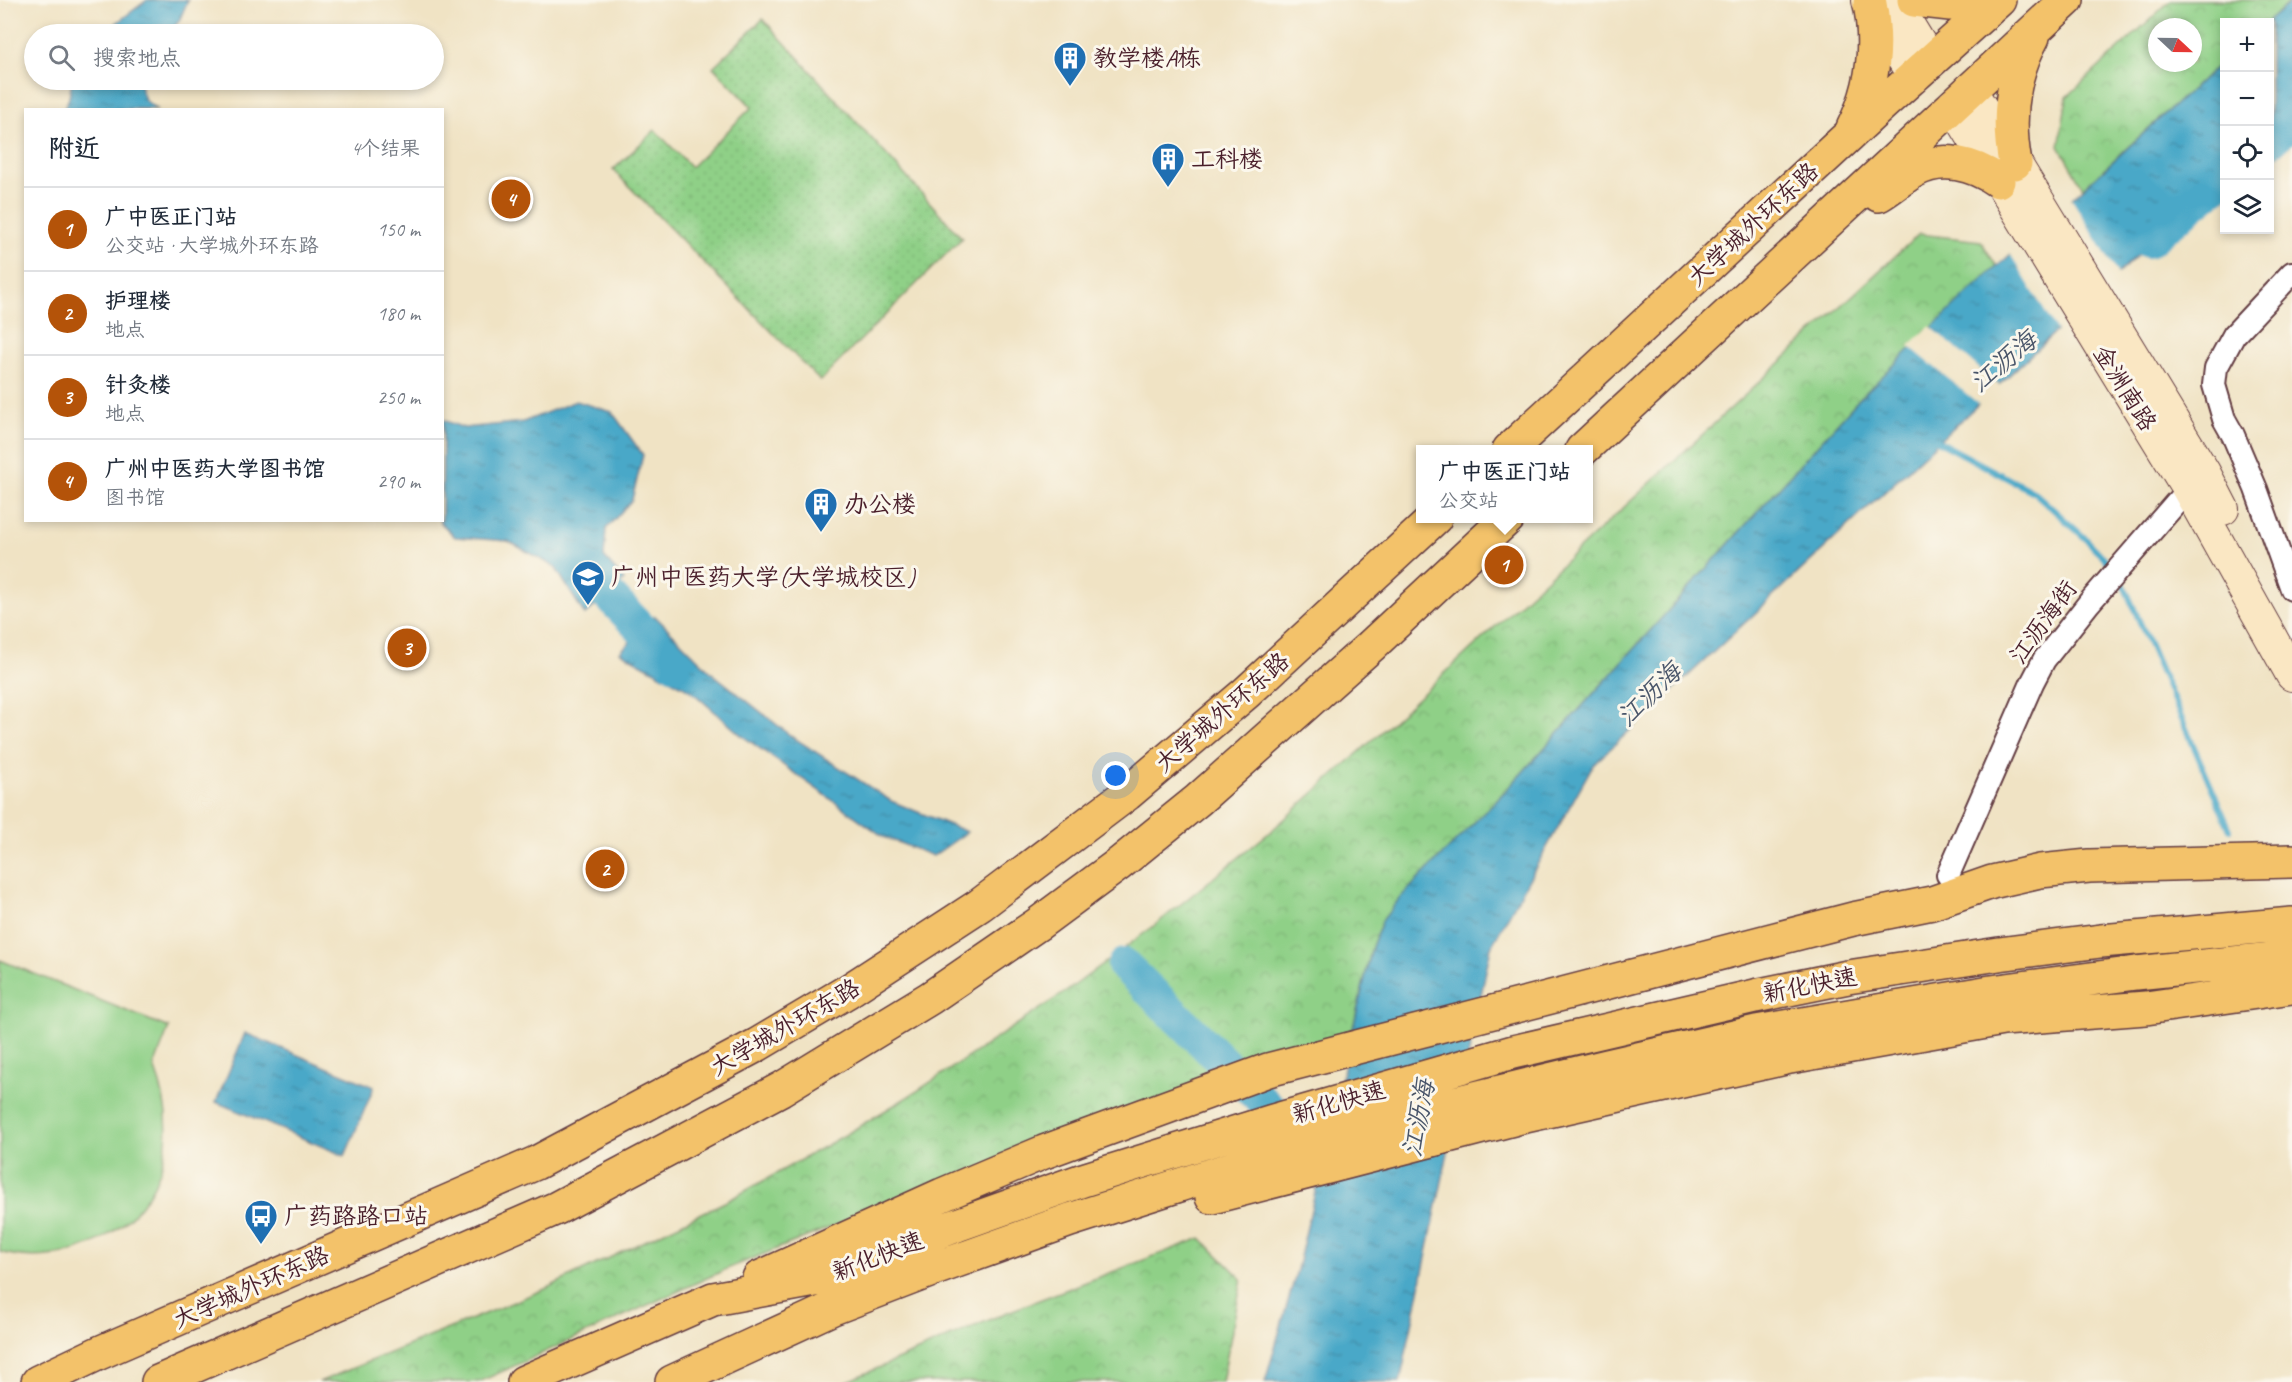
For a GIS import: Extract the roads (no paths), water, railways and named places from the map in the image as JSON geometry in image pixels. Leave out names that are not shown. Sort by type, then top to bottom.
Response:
[{"type":"main road","points":[[1914,0],[1950,4],[1981,0]]},
{"type":"main road","name":"大学城外环东路","points":[[1514,445],[1848,136],[1999,0]]},
{"type":"main road","name":"大学城外环东路","points":[[1587,445],[2067,0]]},
{"type":"main road","points":[[1877,1],[1922,69]]},
{"type":"main road","points":[[1848,136],[1863,104],[1873,63],[1877,1]]},
{"type":"main road","points":[[1831,218],[1872,198],[1920,168],[1934,163],[1965,165],[2013,183],[2010,125],[2012,99],[2024,58],[2041,24]]},
{"type":"main road","name":"金洲南路","points":[[1962,97],[2166,432],[2188,489],[2292,675]]},
{"type":"main road","name":"金洲南路","points":[[2166,432],[2204,472],[2292,637]]},
{"type":"main road","name":"大学城外环东路","points":[[38,1382],[99,1353],[536,1163],[757,1045],[838,996],[980,905],[1128,794],[1246,693],[1431,523]]},
{"type":"main road","name":"大学城外环东路","points":[[158,1382],[484,1241],[604,1185],[790,1084],[874,1034],[991,958],[1088,887],[1198,800],[1371,646],[1504,523]]},
{"type":"main road","points":[[713,1299],[931,1200],[1044,1152],[1268,1070],[1853,919],[1932,903],[1992,882],[2040,871],[2089,866],[2292,861]]},
{"type":"main road","name":"新化快速","points":[[524,1382],[713,1299],[815,1280],[1083,1179],[1273,1121],[1536,1047],[1848,977],[2090,942],[2292,924]]},
{"type":"main road","name":"新化快速","points":[[672,1382],[833,1308],[1070,1220],[1380,1121],[1607,1065],[1756,1032],[1991,992],[2136,973],[2292,957]]},
{"type":"main road","points":[[726,1357],[1120,1220],[1517,1118],[1790,1057],[1906,1035],[2003,1019],[2146,1008],[2292,987]]},
{"type":"street","points":[[2292,273],[2234,335],[2216,368],[2214,385],[2224,419],[2260,500],[2292,589]]},
{"type":"street","name":"江沥海街","points":[[1948,875],[2038,670],[2089,603],[2188,489]]},
{"type":"water","points":[[147,0],[188,0],[176,24],[115,24]]},
{"type":"water","points":[[2292,1],[2292,120],[2274,133],[2274,18],[2272,18]]},
{"type":"water","points":[[2220,64],[2220,178],[1593,765],[1491,947],[1400,1382],[1265,1382],[1297,1270],[1372,947],[1382,921],[1400,898],[1512,784],[1861,397],[1966,295]]},
{"type":"water","points":[[70,90],[142,90],[145,100],[155,108],[64,108]]},
{"type":"water","points":[[576,401],[612,412],[643,455],[632,500],[606,529],[604,557],[624,580],[585,615],[555,567],[508,541],[455,537],[440,522],[444,522],[444,420],[464,428],[523,422]]},
{"type":"water","points":[[655,616],[712,673],[791,736],[891,801],[967,832],[933,856],[884,837],[741,735],[690,690],[620,652]]},
{"type":"water","points":[[245,1033],[374,1087],[345,1156],[216,1102]]},
{"type":"waterway","name":"江沥海","points":[[2274,138],[2292,122]]},
{"type":"waterway","name":"江沥海","points":[[2148,241],[2222,180]]},
{"type":"waterway","points":[[1932,438],[2035,493],[2085,538],[2119,574],[2230,830]]},
{"type":"waterway","points":[[575,560],[675,664]]},
{"type":"waterway","points":[[1124,965],[1300,1138]]},
{"type":"place","name":"教学楼A栋","points":[[1070,87]]},
{"type":"place","name":"工科楼","points":[[1168,188]]},
{"type":"place","name":"广州中医药大学图书馆","points":[[511,199]]},
{"type":"place","name":"办公楼","points":[[821,533]]},
{"type":"place","name":"广中医正门站","points":[[1504,565]]},
{"type":"place","name":"广州中医药大学(大学城校区)","points":[[588,606]]},
{"type":"place","name":"针灸楼","points":[[407,648]]},
{"type":"place","name":"护理楼","points":[[605,869]]},
{"type":"place","name":"广药路路口站","points":[[261,1245]]}]
